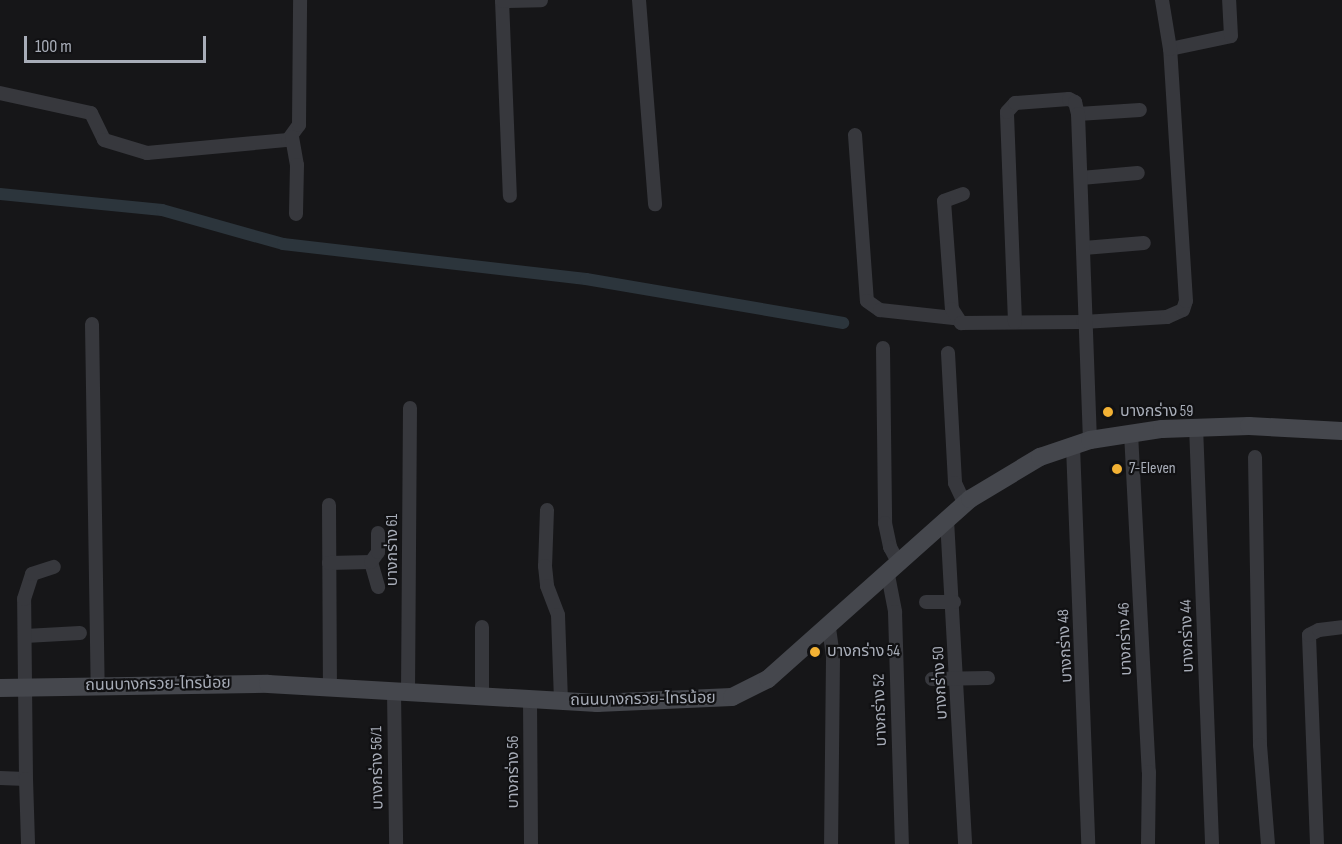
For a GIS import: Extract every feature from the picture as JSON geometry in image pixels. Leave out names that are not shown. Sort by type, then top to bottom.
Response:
[{"type":"main road","name":"ถนนบางกรวย-ไทรน้อย","points":[[0,688],[248,684],[561,701],[675,702],[732,697],[768,679],[829,628],[965,504],[1019,468],[1081,443],[1131,433],[1196,426],[1342,431]]},
{"type":"street","points":[[296,214],[297,165],[292,137],[299,125],[300,0]]},
{"type":"street","points":[[510,196],[502,1],[541,0]]},
{"type":"street","points":[[639,0],[655,204]]},
{"type":"street","points":[[855,135],[867,301],[879,310],[954,318],[972,324],[1083,322],[1167,317],[1183,310],[1186,301],[1170,49],[1162,0]]},
{"type":"street","points":[[1170,49],[1232,36],[1229,0]]},
{"type":"street","points":[[0,93],[91,113],[104,140],[147,153],[292,137]]},
{"type":"street","points":[[1015,322],[1008,109],[1015,103],[1070,99],[1076,103],[1078,114],[1084,248],[1081,443]]},
{"type":"street","points":[[1078,114],[1140,110]]},
{"type":"street","points":[[1081,178],[1138,173]]},
{"type":"street","points":[[954,318],[944,201],[963,194]]},
{"type":"street","points":[[1084,248],[1144,243]]},
{"type":"street","points":[[92,324],[99,686]]},
{"type":"street","name":"บางกร่าง 52","points":[[883,348],[885,523],[894,570],[902,844]]},
{"type":"street","points":[[948,353],[955,483],[965,504]]},
{"type":"street","name":"บางกร่าง 61","points":[[401,692],[410,408]]},
{"type":"street","name":"บางกร่าง 44","points":[[1196,426],[1212,844]]},
{"type":"street","name":"บางกร่าง 46","points":[[1131,433],[1148,749],[1148,844]]},
{"type":"street","name":"บางกร่าง 48","points":[[1081,443],[1088,844]]},
{"type":"street","points":[[1255,457],[1260,745],[1268,844]]},
{"type":"street","points":[[329,505],[330,688]]},
{"type":"street","points":[[547,510],[545,566],[547,586],[558,615],[561,701]]},
{"type":"street","name":"บางกร่าง 50","points":[[947,520],[954,602],[965,844]]},
{"type":"street","points":[[371,562],[378,552],[378,533]]},
{"type":"street","points":[[329,563],[371,562]]},
{"type":"street","points":[[371,562],[378,587]]},
{"type":"street","points":[[28,844],[25,636],[28,579],[39,570],[54,567]]},
{"type":"street","points":[[926,602],[954,602]]},
{"type":"street","points":[[482,627],[482,696]]},
{"type":"street","points":[[1317,844],[1309,635],[1318,630],[1342,627]]},
{"type":"street","points":[[829,628],[833,658],[831,844]]},
{"type":"street","points":[[25,636],[80,633]]},
{"type":"street","points":[[932,679],[988,678]]},
{"type":"street","name":"บางกร่าง 56/1","points":[[396,844],[401,692]]},
{"type":"street","name":"บางกร่าง 56","points":[[530,700],[531,844]]},
{"type":"street","points":[[0,778],[26,779]]},
{"type":"waterway","points":[[0,194],[162,210],[283,244],[586,279],[843,323]]},
{"type":"place","name":"บางกร่าง 59","points":[[1108,412]]},
{"type":"place","name":"7-Eleven","points":[[1117,469]]},
{"type":"place","name":"บางกร่าง 54","points":[[815,652]]}]
